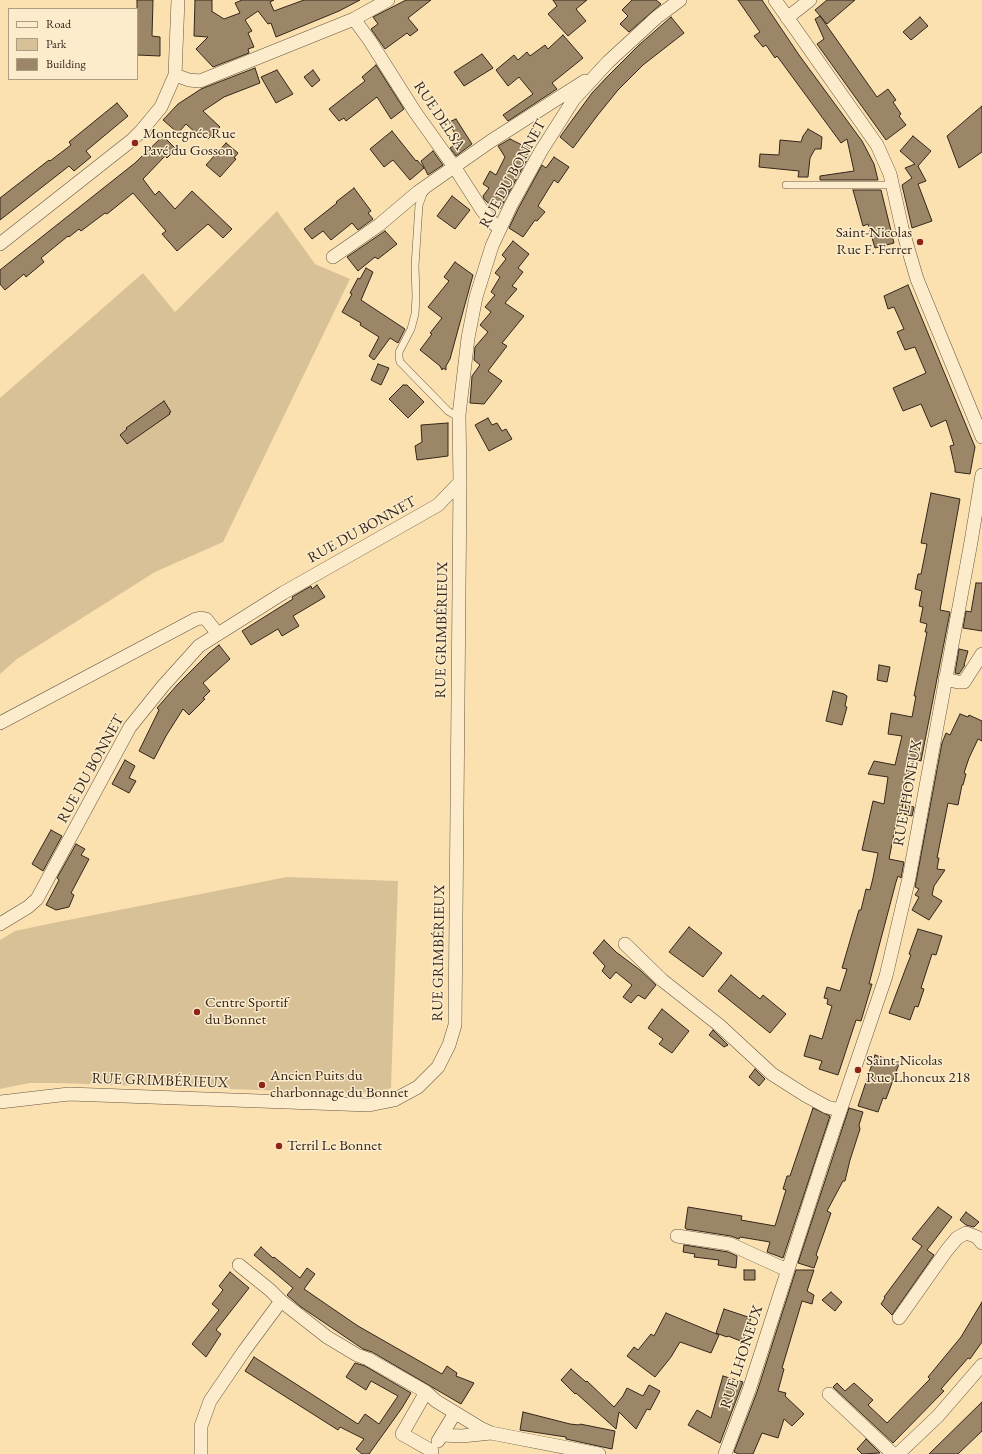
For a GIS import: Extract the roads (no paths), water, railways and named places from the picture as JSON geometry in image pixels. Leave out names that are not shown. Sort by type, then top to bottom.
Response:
[{"type":"street","points":[[0,244],[132,140],[161,108],[175,75],[178,0]]},
{"type":"street","points":[[175,75],[189,80],[200,81],[354,19],[388,0]]},
{"type":"street","name":"RUE DU BONNET","points":[[0,924],[28,907],[37,898],[130,727],[163,686],[199,646],[308,578],[325,570],[438,505],[460,482],[459,415],[468,338],[475,304],[492,246],[500,228],[540,150],[574,99],[608,62],[657,17],[680,0]]},
{"type":"street","points":[[775,0],[877,145],[890,174],[902,228],[917,278],[982,437]]},
{"type":"street","points":[[787,18],[810,0]]},
{"type":"street","name":"RUE DELSA","points":[[354,19],[482,210],[493,223],[500,228]]},
{"type":"street","name":"RUE DU BONNET","points":[[333,258],[379,224],[418,192],[580,83],[594,77]]},
{"type":"street","name":"RUE LHONEUX","points":[[725,1454],[748,1390],[840,1110],[886,976],[909,878],[945,679],[972,542],[982,475]]},
{"type":"street","name":"RUE GRIMBÉRIEUX","points":[[0,1102],[69,1094],[369,1105],[394,1100],[400,1097],[418,1087],[438,1067],[449,1045],[454,1024],[460,482]]},
{"type":"street","points":[[0,723],[196,619],[206,619],[218,634]]},
{"type":"street","points":[[945,679],[964,682],[982,654]]},
{"type":"street","points":[[625,944],[662,980],[719,1025],[772,1074],[810,1098],[827,1107],[840,1110]]},
{"type":"street","points":[[899,1318],[957,1238],[966,1233],[977,1237],[982,1243]]},
{"type":"street","points":[[677,1236],[730,1244],[787,1270]]},
{"type":"street","points":[[239,1265],[281,1301],[327,1337],[426,1392],[436,1401],[455,1413],[492,1433]]},
{"type":"street","points":[[201,1454],[201,1426],[210,1401],[244,1351],[281,1301]]},
{"type":"street","points":[[898,1454],[938,1416],[982,1365]]},
{"type":"street","points":[[426,1392],[402,1434],[431,1452],[455,1413]]},
{"type":"street","points":[[829,1394],[892,1454]]},
{"type":"street","points":[[442,1435],[462,1436],[492,1433],[599,1454]]},
{"type":"lane","points":[[786,185],[892,184]]},
{"type":"lane","name":"RUE DU BONNET","points":[[430,185],[423,194],[419,205],[415,266],[416,314],[411,329],[399,352],[399,357],[400,362],[448,411],[459,415]]},
{"type":"place","name":"Montegnée Rue Pavé du Gosson","points":[[135,143]]},
{"type":"place","name":"Saint-Nicolas Rue F. Ferrer","points":[[920,242]]},
{"type":"place","name":"Centre Sportif du Bonnet","points":[[197,1012]]},
{"type":"place","name":"Saint-Nicolas Rue Lhoneux 218","points":[[858,1070]]},
{"type":"place","name":"Ancien Puits du charbonnage du Bonnet","points":[[262,1085]]},
{"type":"place","name":"Terril Le Bonnet","points":[[279,1146]]}]
